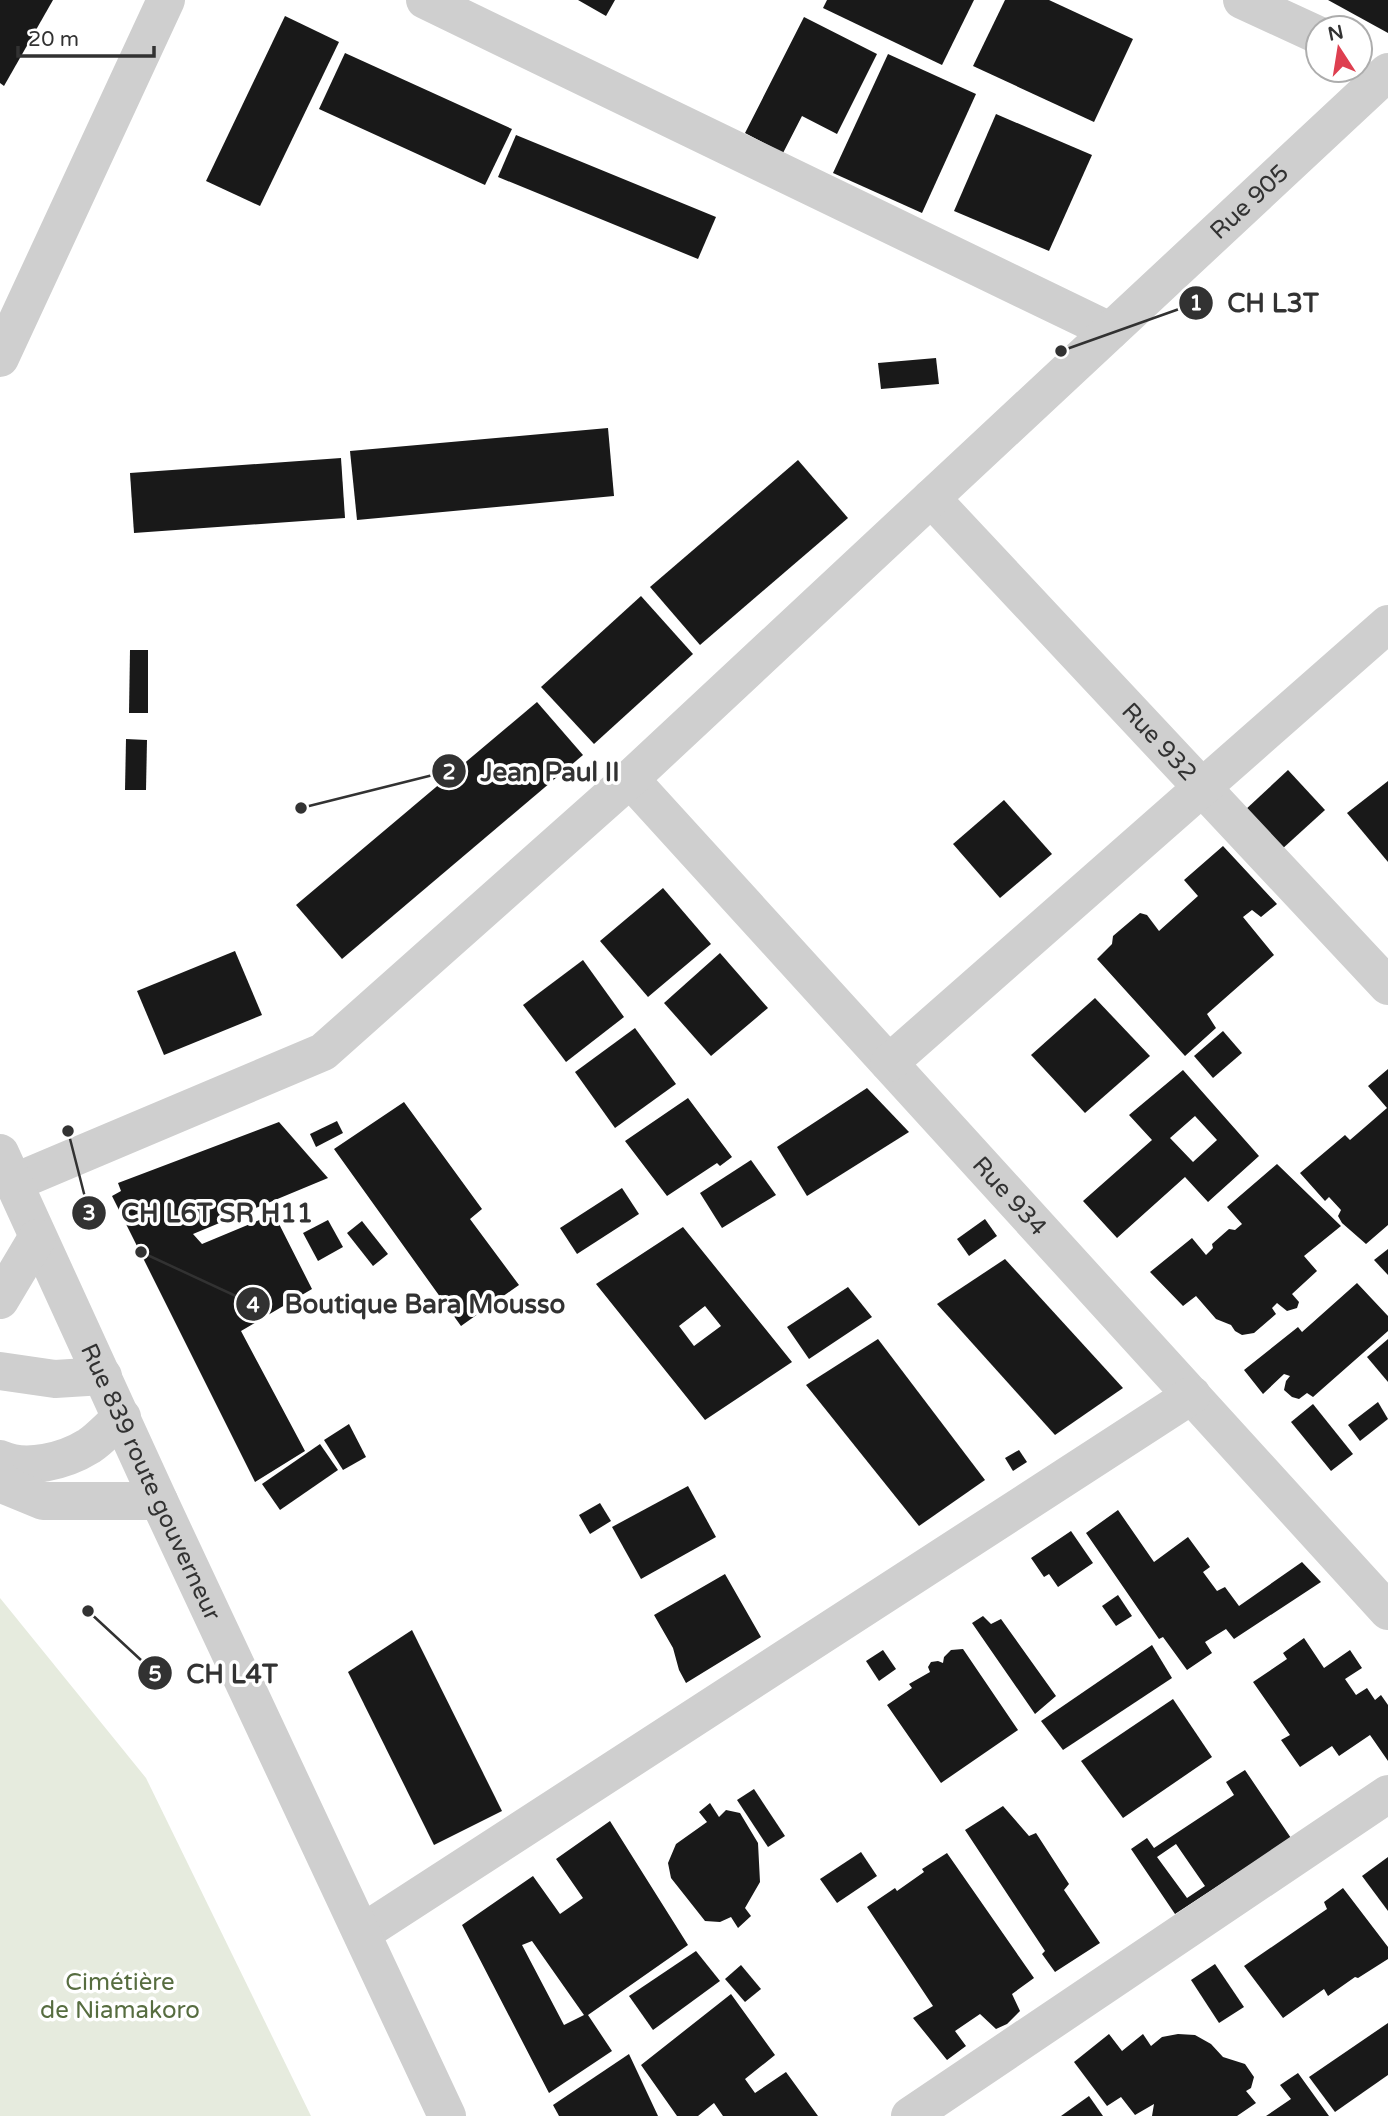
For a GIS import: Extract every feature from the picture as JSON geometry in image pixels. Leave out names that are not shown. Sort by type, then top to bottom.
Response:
[{"type":"street","points":[[0,358],[166,0]]},
{"type":"street","points":[[425,0],[1110,331]]},
{"type":"street","points":[[1242,0],[1304,29]]},
{"type":"street","name":"Rue 905","points":[[6,1168],[323,1052],[630,779],[1388,70]]},
{"type":"street","name":"Rue 932","points":[[931,498],[1388,986]]},
{"type":"street","points":[[888,1063],[1388,624]]},
{"type":"street","name":"Rue 934","points":[[630,779],[1388,1611]]},
{"type":"street","name":"Rue 839 route gouverneur","points":[[6,1168],[447,2116]]},
{"type":"street","points":[[0,1300],[37,1238]]},
{"type":"street","points":[[0,1371],[55,1380],[103,1376]]},
{"type":"street","points":[[362,1933],[1192,1395]]},
{"type":"street","points":[[0,1459],[11,1464],[44,1464],[88,1447],[122,1417]]},
{"type":"street","points":[[0,1479],[9,1487],[43,1502],[159,1501]]},
{"type":"street","points":[[910,2116],[1388,1794]]},
{"type":"green space","name":"Cimétière de Niamakoro","points":[[0,1598],[146,1778],[311,2116],[0,2116]]},
{"type":"building","points":[[0,0],[53,0],[4,86],[0,83]]},
{"type":"building","points":[[578,0],[615,0],[606,16]]},
{"type":"building","points":[[827,0],[974,0],[942,65],[823,8]]},
{"type":"building","points":[[1005,0],[1049,0],[1133,39],[1094,122],[973,66]]},
{"type":"building","points":[[1328,0],[1388,0],[1388,33],[1374,25],[1374,14],[1353,14]]},
{"type":"building","points":[[285,16],[339,42],[260,206],[206,181]]},
{"type":"building","points":[[804,17],[877,54],[837,134],[802,116],[783,153],[745,133]]},
{"type":"building","points":[[345,53],[512,129],[485,185],[319,109]]},
{"type":"building","points":[[888,54],[976,94],[922,213],[833,173]]},
{"type":"building","points":[[996,114],[1092,155],[1049,251],[954,211]]},
{"type":"building","points":[[516,135],[716,217],[698,259],[498,177]]},
{"type":"building","points":[[936,358],[939,384],[881,389],[878,363]]},
{"type":"building","points":[[608,428],[614,496],[357,520],[350,451]]},
{"type":"building","points":[[341,458],[345,518],[134,533],[130,473]]},
{"type":"building","points":[[798,460],[848,518],[700,645],[650,587]]},
{"type":"building","points":[[641,596],[693,654],[594,744],[541,687]]},
{"type":"building","points":[[130,650],[148,650],[148,713],[129,713]]},
{"type":"building","points":[[537,702],[583,755],[342,959],[296,905]]},
{"type":"building","points":[[126,739],[147,740],[146,790],[125,790]]},
{"type":"building","points":[[1288,770],[1325,810],[1281,850],[1244,811]]},
{"type":"building","points":[[1388,781],[1388,862],[1347,813]]},
{"type":"building","points":[[1004,800],[1052,854],[1000,898],[953,844]]},
{"type":"building","points":[[1223,846],[1277,904],[1261,917],[1252,910],[1243,917],[1274,955],[1207,1014],[1216,1028],[1185,1056],[1097,959],[1112,944],[1113,936],[1140,913],[1147,915],[1159,931],[1198,896],[1184,880]]},
{"type":"building","points":[[663,888],[711,944],[648,997],[600,941]]},
{"type":"building","points":[[235,951],[262,1015],[164,1055],[137,991]]},
{"type":"building","points":[[720,953],[768,1008],[711,1056],[664,1003]]},
{"type":"building","points":[[583,960],[624,1017],[566,1062],[523,1005]]},
{"type":"building","points":[[1095,998],[1150,1056],[1085,1113],[1031,1055]]},
{"type":"building","points":[[635,1028],[676,1084],[615,1128],[575,1072]]},
{"type":"building","points":[[1223,1031],[1242,1053],[1213,1078],[1194,1056]]},
{"type":"building","points":[[1388,1069],[1388,1225],[1366,1244],[1342,1223],[1338,1216],[1341,1210],[1329,1197],[1325,1201],[1300,1173],[1345,1135],[1350,1140],[1387,1108],[1368,1086]]},
{"type":"building","points":[[1183,1070],[1259,1156],[1208,1202],[1185,1177],[1117,1238],[1083,1201],[1152,1140],[1129,1115]],"holes":[[[1195,1116],[1217,1140],[1193,1162],[1170,1138]]]},
{"type":"building","points":[[867,1088],[909,1132],[807,1196],[777,1147]]},
{"type":"building","points":[[688,1098],[732,1157],[720,1166],[717,1163],[667,1196],[625,1141]]},
{"type":"building","points":[[404,1102],[482,1209],[470,1219],[519,1285],[461,1326],[334,1149]]},
{"type":"building","points":[[337,1121],[343,1133],[316,1147],[310,1134]]},
{"type":"building","points":[[279,1122],[328,1178],[193,1234],[202,1244],[274,1214],[312,1289],[241,1331],[305,1451],[255,1482],[112,1196],[121,1191],[118,1183]]},
{"type":"building","points":[[751,1160],[776,1195],[722,1228],[700,1193]]},
{"type":"building","points":[[1277,1164],[1341,1226],[1304,1256],[1317,1271],[1292,1294],[1299,1302],[1297,1308],[1287,1311],[1277,1303],[1272,1308],[1276,1314],[1254,1333],[1242,1335],[1231,1325],[1216,1319],[1196,1296],[1183,1306],[1150,1272],[1192,1238],[1206,1255],[1213,1248],[1212,1244],[1229,1229],[1235,1230],[1242,1224],[1227,1207]]},
{"type":"building","points":[[622,1188],[639,1214],[577,1254],[560,1228]]},
{"type":"building","points":[[985,1219],[997,1236],[969,1256],[957,1239]]},
{"type":"building","points":[[328,1220],[343,1247],[318,1261],[303,1233]]},
{"type":"building","points":[[362,1221],[388,1254],[373,1266],[347,1233]]},
{"type":"building","points":[[683,1227],[792,1362],[705,1420],[596,1284]],"holes":[[[705,1306],[721,1326],[694,1346],[679,1326]]]},
{"type":"building","points":[[1388,1249],[1388,1275],[1374,1260]]},
{"type":"building","points":[[1005,1259],[1123,1388],[1055,1435],[937,1304]]},
{"type":"building","points":[[1357,1283],[1388,1316],[1388,1331],[1313,1397],[1307,1393],[1299,1399],[1292,1397],[1284,1390],[1290,1376],[1284,1374],[1263,1394],[1244,1370],[1298,1327],[1302,1332]]},
{"type":"building","points":[[848,1287],[872,1317],[809,1359],[787,1327]]},
{"type":"building","points":[[878,1339],[985,1480],[919,1526],[806,1385]]},
{"type":"building","points":[[1388,1339],[1388,1382],[1367,1357]]},
{"type":"building","points":[[1378,1402],[1388,1419],[1360,1441],[1348,1425]]},
{"type":"building","points":[[1313,1404],[1353,1454],[1331,1471],[1291,1422]]},
{"type":"building","points":[[349,1424],[366,1457],[343,1470],[324,1440]]},
{"type":"building","points":[[320,1444],[338,1470],[280,1510],[262,1484]]},
{"type":"building","points":[[1019,1450],[1027,1462],[1013,1471],[1005,1458]]},
{"type":"building","points":[[688,1486],[716,1537],[641,1579],[612,1527]]},
{"type":"building","points":[[600,1503],[611,1521],[590,1534],[579,1515]]},
{"type":"building","points":[[1118,1510],[1154,1562],[1188,1537],[1210,1567],[1203,1572],[1217,1591],[1225,1587],[1239,1606],[1302,1562],[1321,1582],[1234,1639],[1226,1629],[1205,1642],[1212,1653],[1187,1670],[1163,1637],[1159,1639],[1086,1533]]},
{"type":"building","points":[[1071,1531],[1093,1563],[1058,1587],[1049,1574],[1044,1577],[1031,1558]]},
{"type":"building","points":[[725,1574],[761,1637],[686,1683],[673,1648],[654,1615]]},
{"type":"building","points":[[1118,1595],[1132,1616],[1116,1626],[1102,1606]]},
{"type":"building","points":[[983,1616],[991,1624],[1001,1619],[1056,1696],[1035,1714],[972,1623]]},
{"type":"building","points":[[412,1630],[502,1811],[434,1845],[348,1672]]},
{"type":"building","points":[[1304,1638],[1324,1668],[1350,1650],[1362,1668],[1345,1679],[1356,1695],[1367,1688],[1375,1700],[1381,1695],[1388,1705],[1388,1761],[1370,1735],[1339,1756],[1332,1746],[1300,1767],[1281,1740],[1290,1735],[1253,1682],[1287,1659],[1283,1653]]},
{"type":"building","points":[[1152,1645],[1172,1678],[1063,1750],[1041,1721]]},
{"type":"building","points":[[963,1649],[1018,1730],[941,1783],[887,1705],[912,1688],[909,1684],[930,1672],[928,1667],[931,1662],[943,1663],[944,1657],[951,1650]]},
{"type":"building","points":[[883,1650],[896,1669],[879,1681],[866,1661]]},
{"type":"building","points":[[1173,1699],[1212,1757],[1123,1818],[1081,1761]]},
{"type":"building","points":[[1245,1770],[1291,1838],[1175,1914],[1131,1849],[1147,1838],[1154,1848],[1234,1795],[1226,1782]],"holes":[[[1176,1844],[1205,1886],[1187,1898],[1157,1857]]]},
{"type":"building","points":[[754,1789],[785,1836],[768,1847],[737,1800]]},
{"type":"building","points":[[710,1803],[719,1817],[726,1810],[740,1813],[758,1843],[760,1882],[745,1908],[751,1916],[738,1928],[731,1917],[720,1922],[705,1921],[671,1878],[668,1863],[676,1844],[707,1822],[699,1812]]},
{"type":"building","points":[[1003,1806],[1029,1836],[1036,1833],[1069,1884],[1064,1890],[1100,1943],[1055,1972],[1042,1954],[1045,1951],[965,1830]]},
{"type":"building","points":[[610,1821],[688,1945],[588,2015],[612,2051],[549,2093],[462,1925],[533,1876],[560,1914],[583,1898],[556,1859]],"holes":[[[532,1941],[584,2015],[564,2025],[522,1945]]]},
{"type":"building","points":[[861,1852],[877,1876],[837,1903],[820,1879]]},
{"type":"building","points":[[947,1853],[1034,1978],[1012,1994],[1020,2011],[1007,2024],[996,2029],[980,2014],[955,2031],[966,2046],[947,2060],[913,2018],[933,2006],[867,1907],[895,1888],[897,1891],[924,1872],[922,1869]]},
{"type":"building","points":[[1388,1857],[1388,1911],[1362,1876]]},
{"type":"building","points":[[1343,1888],[1388,1947],[1388,1959],[1328,1996],[1324,1989],[1283,2018],[1244,1966],[1327,1909],[1324,1902]]},
{"type":"building","points":[[696,1951],[720,1981],[653,2030],[629,1996]]},
{"type":"building","points":[[1215,1964],[1244,2007],[1219,2023],[1191,1980]]},
{"type":"building","points":[[741,1965],[761,1989],[745,2002],[725,1979]]},
{"type":"building","points":[[731,1994],[775,2055],[745,2079],[755,2093],[786,2072],[818,2116],[723,2116],[714,2103],[698,2116],[677,2116],[641,2065]]},
{"type":"building","points":[[1388,2023],[1388,2075],[1335,2112],[1309,2077]]},
{"type":"building","points":[[1109,2034],[1122,2051],[1143,2034],[1151,2046],[1162,2037],[1195,2035],[1211,2044],[1223,2057],[1245,2064],[1254,2077],[1251,2088],[1246,2091],[1256,2103],[1237,2116],[1152,2116],[1154,2104],[1135,2115],[1121,2097],[1107,2106],[1074,2062]]},
{"type":"building","points":[[629,2054],[658,2116],[559,2116],[553,2105]]},
{"type":"building","points":[[1298,2073],[1329,2116],[1266,2116],[1291,2099],[1280,2085]]},
{"type":"building","points":[[1089,2096],[1103,2116],[1061,2116]]},
{"type":"place","name":"CH L3T","points":[[1061,351]]},
{"type":"place","name":"Jean Paul II","points":[[301,808]]},
{"type":"place","name":"CH L6T SR H11","points":[[68,1131]]},
{"type":"place","name":"Boutique Bara Mousso","points":[[141,1252]]},
{"type":"place","name":"CH L4T","points":[[88,1611]]}]
